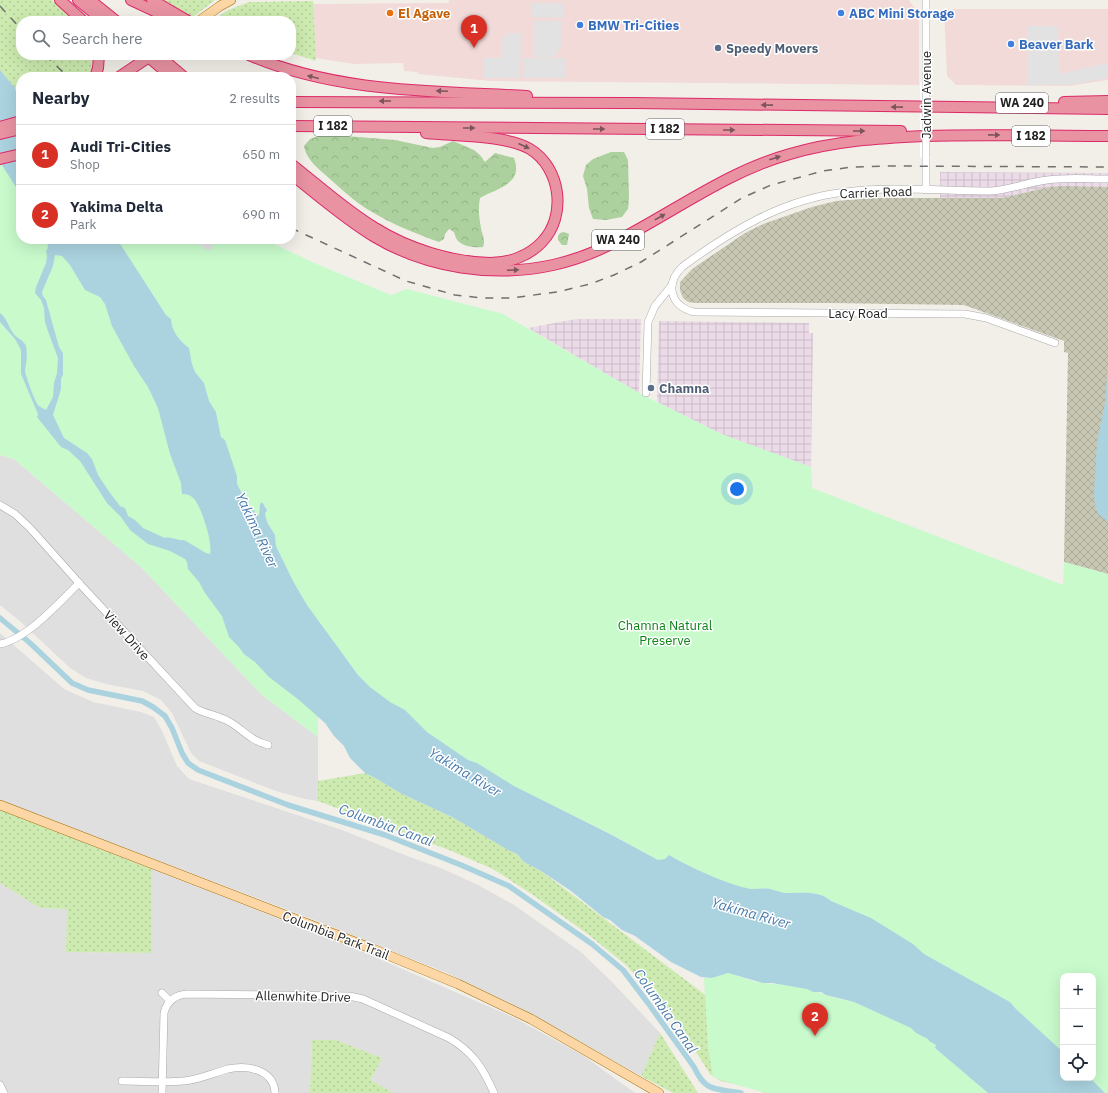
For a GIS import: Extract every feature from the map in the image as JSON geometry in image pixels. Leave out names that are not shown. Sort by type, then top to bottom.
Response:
[{"type":"highway","points":[[60,0],[78,16]]},
{"type":"highway","points":[[78,0],[98,16]]},
{"type":"highway","points":[[90,0],[110,16]]},
{"type":"highway","points":[[131,0],[165,16]]},
{"type":"highway","points":[[152,0],[179,16]]},
{"type":"highway","points":[[97,72],[99,60]]},
{"type":"highway","points":[[127,72],[145,60]]},
{"type":"highway","points":[[155,60],[167,72]]},
{"type":"highway","points":[[157,60],[176,72]]},
{"type":"highway","points":[[263,60],[295,72]]},
{"type":"highway","points":[[296,72],[349,84],[383,88],[634,103]]},
{"type":"highway","name":"WA 240","points":[[936,107],[970,104],[1108,101]]},
{"type":"highway","name":"I 182","points":[[296,102],[634,103],[1108,109]]},
{"type":"highway","points":[[0,127],[16,122]]},
{"type":"highway","name":"I 182","points":[[296,126],[896,131],[955,135],[1108,136]]},
{"type":"highway","points":[[296,168],[375,229],[419,249],[444,256],[461,260],[492,263],[513,260],[534,250],[543,242],[550,232],[557,210],[555,182],[547,165],[530,149],[507,141],[374,127]]},
{"type":"highway","points":[[0,134],[16,130]]},
{"type":"highway","name":"WA 240","points":[[296,178],[376,238],[399,249],[424,259],[449,265],[486,270],[515,270],[553,265],[588,254],[628,236],[731,177],[789,154],[815,147],[845,142],[955,135]]},
{"type":"highway","points":[[0,159],[16,155]]},
{"type":"main road","points":[[205,16],[231,0]]},
{"type":"main road","name":"Columbia Park Trail","points":[[0,805],[315,926],[458,984],[531,1019],[658,1093]]},
{"type":"street","name":"Jadwin Avenue","points":[[926,0],[926,190]]},
{"type":"street","name":"Carrier Road","points":[[646,393],[648,322],[655,306],[672,285],[677,272],[685,264],[739,229],[763,216],[787,205],[820,196],[849,191],[998,190],[1054,179],[1108,179]]},
{"type":"street","name":"Lacy Road","points":[[672,285],[674,296],[678,303],[685,309],[694,312],[965,314],[986,318],[1055,343]]},
{"type":"street","name":"View Drive","points":[[0,505],[23,521],[195,708],[201,712],[227,720],[250,738],[268,746]]},
{"type":"street","points":[[0,644],[7,642],[23,633],[55,607],[79,583]]},
{"type":"street","points":[[162,993],[170,1001],[164,1010],[163,1018],[162,1093]]},
{"type":"street","name":"Allenwhite Drive","points":[[170,1001],[178,996],[187,994],[349,996],[362,998],[455,1041],[471,1054],[480,1064],[494,1093]]},
{"type":"street","points":[[122,1081],[185,1081],[234,1069],[255,1069],[270,1074],[274,1084],[275,1093]]},
{"type":"street","points":[[0,1085],[4,1093]]},
{"type":"shaded area","points":[[449,0],[909,0],[919,14],[919,85],[491,81],[418,74],[418,72],[404,71],[403,63],[354,64],[315,58],[313,4],[449,3]]},
{"type":"shaded area","points":[[531,3],[563,3],[563,18],[531,17]]},
{"type":"shaded area","name":"Beaver Bark","points":[[944,9],[1108,9],[1108,80],[1069,86],[956,85],[947,76]]},
{"type":"shaded area","points":[[533,21],[561,21],[561,46],[554,57],[533,57]]},
{"type":"shaded area","points":[[1027,26],[1058,26],[1059,74],[1108,63],[1108,78],[1069,85],[1027,85]]},
{"type":"shaded area","points":[[507,33],[521,33],[520,78],[484,78],[484,58],[501,58],[501,37],[507,37]]},
{"type":"shaded area","points":[[524,58],[566,58],[566,78],[524,78]]},
{"type":"shaded area","points":[[940,172],[1108,173],[1108,187],[1049,187],[1002,198],[940,198]]},
{"type":"shaded area","points":[[1049,187],[1108,187],[1108,574],[1064,562],[1068,353],[1064,352],[1064,341],[964,305],[695,303],[688,302],[683,298],[680,290],[680,282],[692,269],[745,233],[763,224],[812,207],[836,201],[871,198],[1002,198]]},
{"type":"shaded area","points":[[197,244],[214,244],[209,251]]},
{"type":"shaded area","points":[[576,319],[641,319],[639,393],[528,328]]},
{"type":"shaded area","points":[[659,321],[809,323],[809,333],[813,333],[811,467],[721,434],[657,402]]},
{"type":"shaded area","points":[[0,455],[14,459],[142,568],[262,695],[318,737],[318,801],[276,791],[199,761],[191,753],[172,713],[161,700],[143,691],[106,684],[86,678],[70,668],[22,623],[0,605]]},
{"type":"shaded area","points":[[0,633],[64,689],[93,702],[141,712],[154,717],[162,731],[177,766],[189,779],[342,830],[441,868],[478,885],[514,905],[581,952],[612,982],[660,1033],[641,1076],[553,1026],[447,973],[322,923],[0,800]]},
{"type":"shaded area","points":[[151,869],[354,948],[515,1018],[584,1056],[635,1093],[393,1093],[371,1080],[382,1058],[336,1040],[312,1040],[310,1093],[0,1093],[0,883],[40,908],[67,909],[66,952],[151,953]]},
{"type":"green space","points":[[0,0],[52,0],[68,16],[16,16],[16,60],[91,60],[92,66],[90,72],[16,72],[16,92],[15,88],[0,70]]},
{"type":"green space","points":[[164,0],[215,0],[194,16],[191,16]]},
{"type":"green space","points":[[313,1],[316,61],[296,55],[296,16],[219,16],[228,10],[249,2]]},
{"type":"green space","points":[[318,136],[346,136],[395,140],[433,148],[440,147],[453,141],[474,150],[485,162],[495,153],[514,158],[516,167],[515,174],[507,184],[480,198],[479,213],[484,240],[483,247],[463,245],[457,240],[454,232],[449,229],[445,234],[444,239],[439,242],[407,230],[377,215],[358,203],[340,188],[310,160],[305,151],[304,146],[310,139]]},
{"type":"green space","points":[[0,149],[16,173],[16,244],[66,244],[97,288],[318,698],[318,737],[262,695],[142,568],[14,459],[0,455]]},
{"type":"green space","points":[[611,152],[624,152],[628,160],[628,209],[622,217],[606,220],[593,219],[589,208],[587,189],[583,176],[586,165],[593,159]]},
{"type":"green space","points":[[564,232],[569,234],[567,245],[562,245],[558,240],[560,233]]},
{"type":"green space","name":"Chamna Natural Preserve","points":[[120,244],[274,244],[314,263],[391,295],[407,289],[503,314],[639,393],[721,434],[811,467],[812,488],[1063,585],[1064,562],[1108,574],[1108,1093],[1105,1093],[1093,1081],[1096,1081],[1096,973],[1060,973],[1060,1049],[1010,1002],[924,954],[913,944],[871,918],[831,901],[821,895],[809,893],[785,893],[772,889],[751,889],[732,884],[709,875],[669,855],[665,859],[658,860],[611,834],[514,786],[477,763],[468,760],[427,732],[405,710],[390,703],[370,687],[358,675],[307,605],[293,581],[276,546],[275,535],[267,522],[265,514],[267,509],[262,502],[260,504],[260,517],[247,503],[237,484],[237,476],[221,437],[216,412],[209,401],[204,383],[195,372],[189,348],[177,335],[173,328],[171,319],[166,315]]},
{"type":"green space","points":[[365,773],[400,793],[452,817],[517,854],[524,862],[541,871],[773,1046],[773,1093],[765,1093],[748,1087],[721,1081],[710,1074],[677,1022],[626,965],[589,935],[533,895],[493,869],[449,850],[318,801],[318,781]]},
{"type":"green space","points":[[0,810],[151,869],[151,953],[66,952],[67,909],[40,908],[0,883]]},
{"type":"green space","points":[[728,973],[764,983],[802,988],[854,1002],[911,1028],[916,1033],[929,1039],[929,1041],[936,1045],[935,1048],[988,1093],[768,1093],[713,1077],[708,1047],[704,978],[712,978]]},
{"type":"green space","points":[[660,1033],[698,1093],[673,1093],[641,1076]]},
{"type":"green space","points":[[312,1040],[336,1040],[382,1058],[371,1080],[393,1093],[310,1093]]},
{"type":"water","points":[[0,70],[15,88],[16,92],[16,187],[0,162]]},
{"type":"water","name":"Yakima River","points":[[47,244],[120,244],[166,315],[171,319],[173,328],[177,335],[189,348],[195,372],[204,383],[209,401],[216,412],[221,437],[225,440],[237,476],[237,484],[247,503],[259,516],[260,504],[262,502],[267,510],[265,514],[267,522],[275,535],[276,546],[293,581],[307,605],[358,675],[370,687],[390,702],[405,710],[427,732],[468,760],[477,763],[514,786],[658,860],[665,859],[669,855],[709,875],[732,884],[751,889],[772,889],[785,893],[809,893],[821,895],[831,901],[871,918],[913,944],[924,954],[1010,1002],[1060,1049],[1060,1081],[1093,1081],[1105,1093],[988,1093],[935,1048],[936,1045],[928,1039],[916,1033],[911,1028],[854,1002],[826,995],[821,992],[813,992],[807,989],[772,983],[763,983],[728,973],[712,978],[701,977],[671,962],[635,936],[622,930],[610,920],[603,917],[571,891],[541,871],[524,862],[517,854],[452,817],[400,793],[365,773],[350,758],[344,746],[334,736],[325,723],[299,700],[269,677],[255,662],[244,654],[229,637],[222,616],[199,582],[188,569],[185,559],[170,551],[148,544],[130,530],[121,517],[107,503],[80,461],[68,450],[61,447],[37,417],[38,414],[21,374],[21,350],[15,339],[0,322],[0,313],[4,317],[14,335],[24,342],[26,346],[27,355],[25,371],[37,403],[46,410],[53,397],[58,358],[45,322],[44,308],[41,300],[35,293],[46,263],[46,251],[48,248]],"holes":[[[55,255],[62,256],[70,265],[85,290],[100,297],[105,304],[112,326],[134,366],[148,387],[158,408],[170,454],[181,483],[182,494],[191,496],[194,499],[198,504],[204,518],[210,543],[210,554],[184,540],[165,538],[143,528],[135,520],[128,516],[125,508],[120,506],[98,475],[92,459],[87,453],[64,438],[53,415],[61,389],[61,379],[63,375],[63,353],[59,347],[46,300],[42,292],[53,266]]]},
{"type":"water","points":[[1108,364],[1108,522],[1098,514],[1094,493],[1097,442],[1105,403]]},
{"type":"pier","points":[[920,82],[930,82],[930,157],[920,157]]},
{"type":"waterway","name":"Columbia Canal","points":[[0,618],[30,643],[72,683],[88,690],[142,701],[165,716],[188,763],[198,770],[288,805],[385,835],[509,886],[592,944],[623,970],[694,1067],[698,1075],[707,1085],[712,1088],[741,1093]]},
{"type":"railway","points":[[0,6],[16,24]]},
{"type":"railway","points":[[50,60],[63,72]]},
{"type":"railway","points":[[296,230],[406,281],[455,295],[483,298],[511,298],[557,292],[590,284],[614,275],[641,262],[742,198],[771,185],[823,171],[852,167],[885,166],[1108,167]]},
{"type":"place","name":"El Agave","points":[[390,13]]},
{"type":"place","name":"ABC Mini Storage","points":[[841,13]]},
{"type":"place","name":"BMW Tri-Cities","points":[[580,25]]},
{"type":"place","name":"Beaver Bark","points":[[1011,44]]},
{"type":"place","name":"Audi Tri-Cities","points":[[474,48]]},
{"type":"place","name":"Speedy Movers","points":[[718,48]]},
{"type":"place","name":"Chamna","points":[[651,388]]},
{"type":"place","name":"Yakima Delta","points":[[815,1036]]}]
